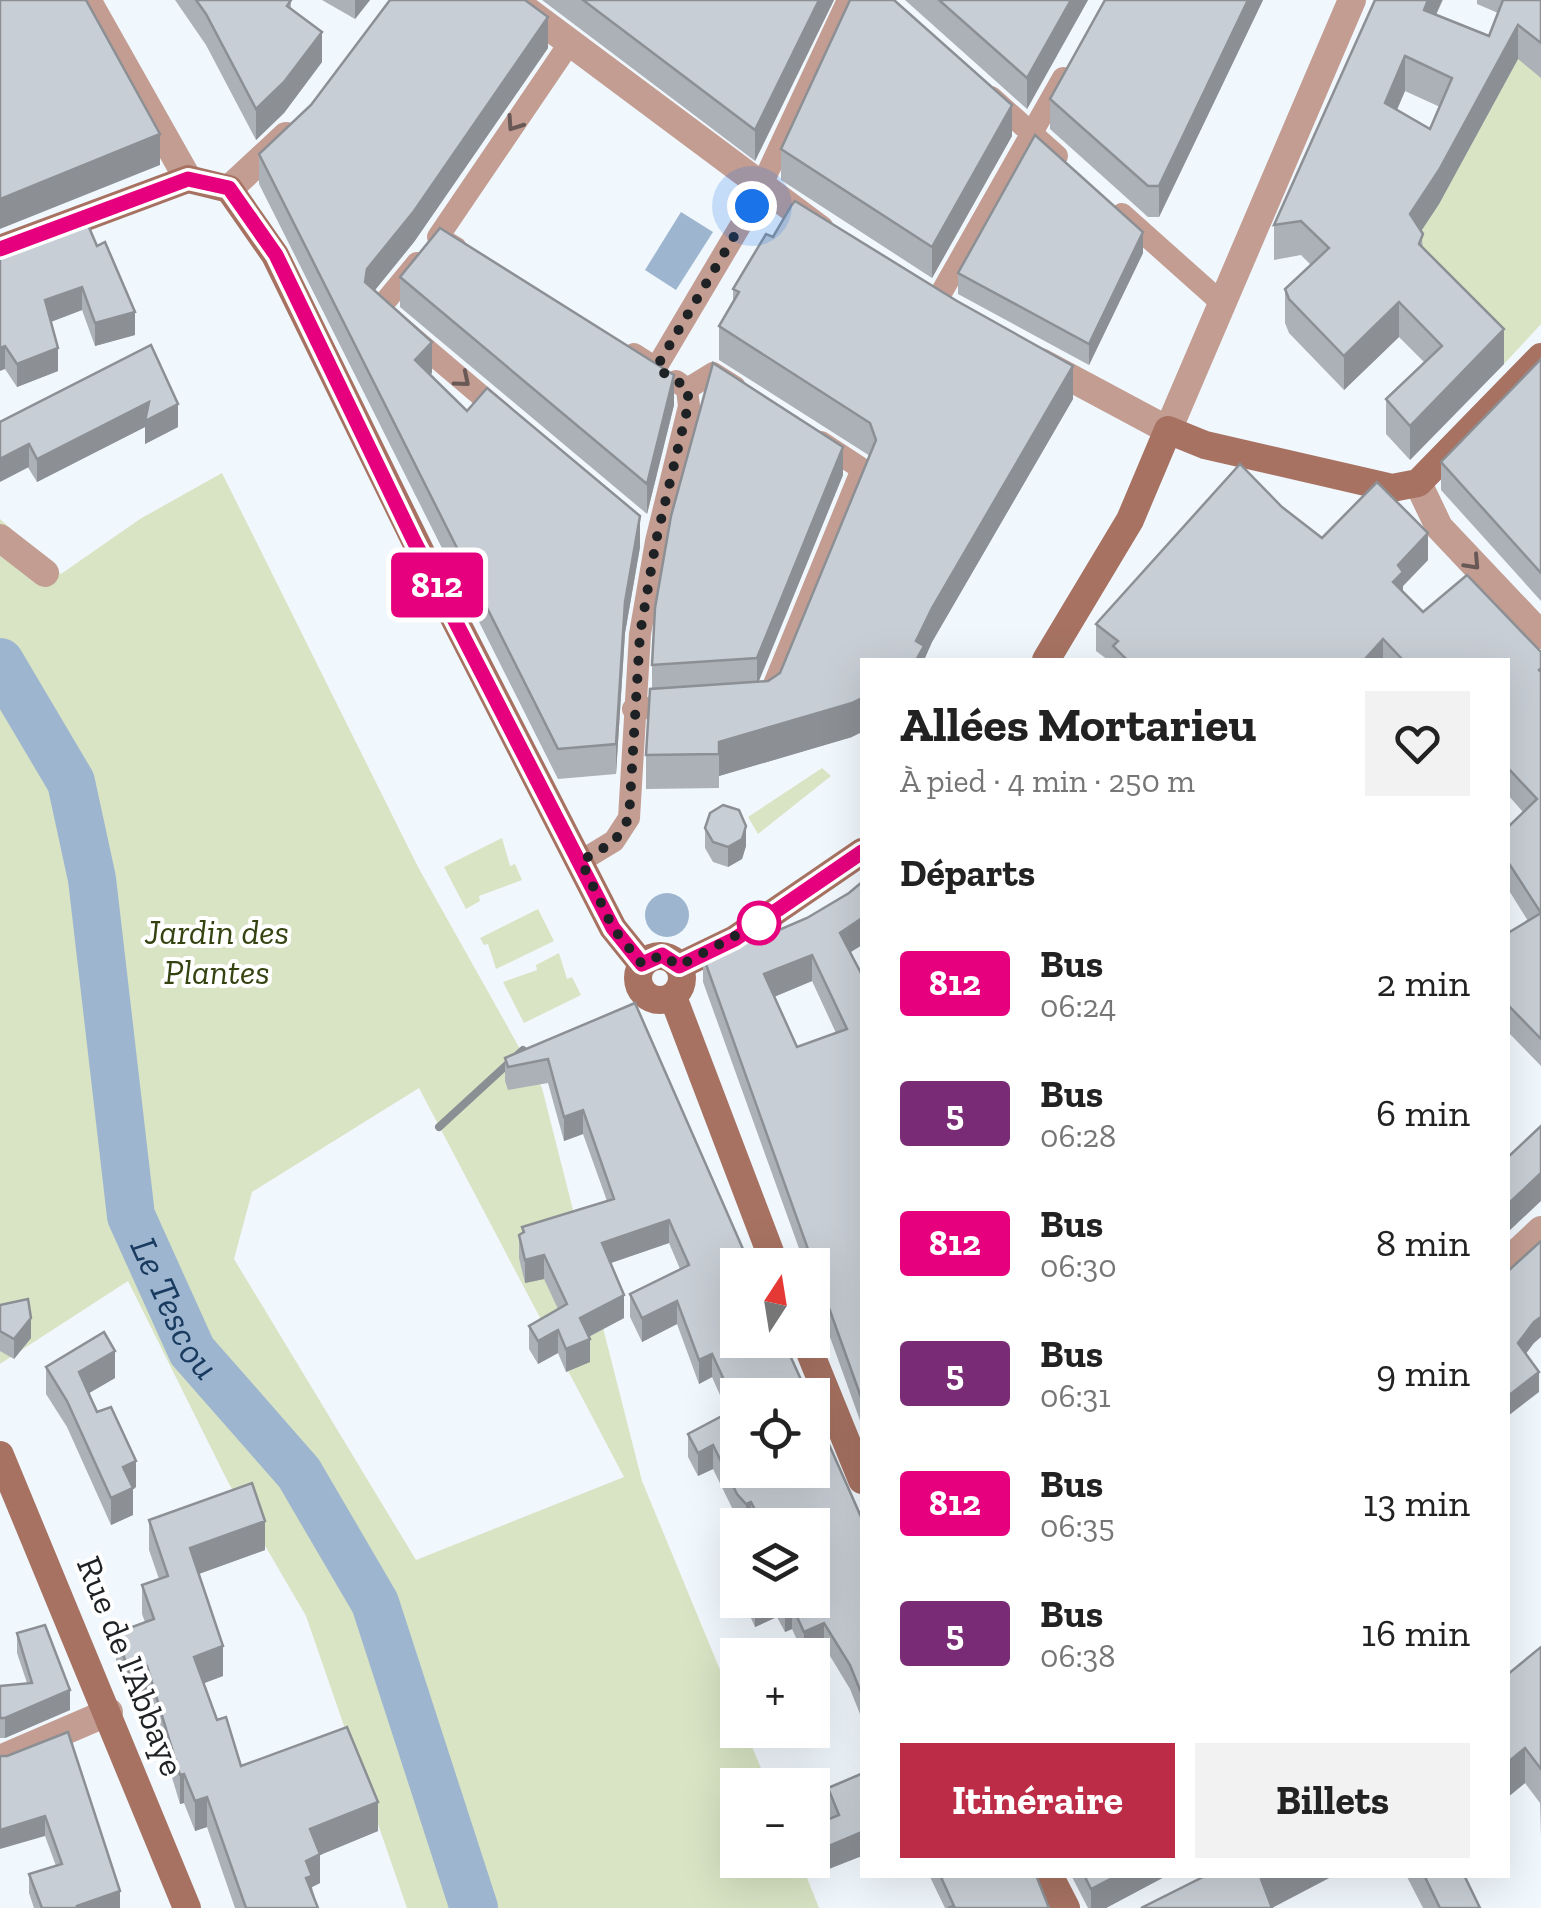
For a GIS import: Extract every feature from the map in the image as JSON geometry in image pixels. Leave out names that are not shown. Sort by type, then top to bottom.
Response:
[{"type":"main road","points":[[0,249],[188,179],[229,188],[276,255],[430,572],[613,928],[642,964]]},
{"type":"main road","points":[[1047,658],[1130,520],[1168,430],[1205,445],[1392,488],[1418,484],[1541,357]]},
{"type":"main road","points":[[679,966],[735,939],[860,853]]},
{"type":"main road","points":[[662,955],[679,966],[683,979],[673,996],[658,1000],[644,994],[638,979],[642,964],[662,955]]},
{"type":"main road","points":[[673,996],[769,1248]]},
{"type":"main road","points":[[812,1358],[860,1475]]},
{"type":"main road","name":"Rue de l'Abbaye","points":[[0,1455],[187,1908]]},
{"type":"main road","points":[[1051,1878],[1066,1908]]},
{"type":"street","points":[[87,0],[188,179]]},
{"type":"street","points":[[513,0],[761,188],[846,246]]},
{"type":"street","points":[[656,368],[761,188],[848,0]]},
{"type":"street","points":[[1015,348],[1168,430],[1352,0]]},
{"type":"street","points":[[528,435],[379,309],[438,236],[570,44]]},
{"type":"street","points":[[936,302],[1078,50]]},
{"type":"street","points":[[978,85],[1076,173]]},
{"type":"street","points":[[229,188],[309,110]]},
{"type":"street","points":[[1105,199],[1224,304]]},
{"type":"street","points":[[438,236],[471,257]]},
{"type":"street","points":[[906,283],[966,320]]},
{"type":"street","points":[[610,340],[688,388]]},
{"type":"street","points":[[688,388],[713,373],[763,405]]},
{"type":"street","points":[[581,861],[614,842],[629,818],[633,709],[656,541],[688,406],[688,388]]},
{"type":"street","points":[[748,701],[767,700],[862,469],[796,426]]},
{"type":"street","points":[[1418,484],[1439,527],[1541,635]]},
{"type":"street","points":[[632,523],[656,541]]},
{"type":"street","points":[[0,538],[45,573]]},
{"type":"street","points":[[633,709],[691,705]]},
{"type":"street","points":[[1510,1259],[1541,1230]]},
{"type":"street","points":[[0,1759],[109,1712]]},
{"type":"green space","points":[[1522,52],[1541,72],[1541,324],[1504,364],[1419,279],[1418,228]]},
{"type":"green space","name":"Jardin des Plantes","points":[[222,473],[418,867],[542,1088],[642,1481],[720,1670],[720,1748],[753,1748],[761,1768],[720,1768],[720,1878],[807,1878],[819,1908],[407,1908],[306,1616],[228,1482],[128,1281],[0,1364],[0,519],[61,574],[140,519]],"holes":[[[419,1088],[624,1477],[416,1560],[234,1259],[252,1192]]]},
{"type":"green space","points":[[822,768],[831,776],[758,834],[748,817]]},
{"type":"green space","points":[[502,838],[510,866],[515,864],[522,880],[479,896],[480,901],[466,909],[444,867]]},
{"type":"green space","points":[[538,909],[554,941],[496,969],[488,944],[484,945],[480,938]]},
{"type":"green space","points":[[559,953],[567,979],[572,977],[581,995],[524,1023],[503,982],[537,970],[536,965]]},
{"type":"water","points":[[681,212],[713,232],[676,290],[645,270]]},
{"type":"water","points":[[667,893],[682,900],[689,915],[682,930],[667,937],[652,930],[645,915],[652,900]]},
{"type":"building","points":[[0,0],[86,0],[160,134],[0,199]]},
{"type":"building","points":[[196,0],[291,0],[287,6],[322,32],[284,82],[256,109]]},
{"type":"building","points":[[390,0],[525,0],[548,17],[414,211],[367,269],[365,282],[432,342],[415,360],[467,411],[487,388],[640,516],[625,602],[616,744],[558,749],[259,154],[311,105]]},
{"type":"building","points":[[583,0],[819,0],[755,130]]},
{"type":"building","points":[[850,0],[894,0],[1012,105],[932,247],[781,149]]},
{"type":"building","points":[[939,0],[1071,0],[1027,78]]},
{"type":"building","points":[[1105,0],[1248,0],[1159,186],[1148,186],[1050,99]]},
{"type":"building","points":[[1375,0],[1428,0],[1424,10],[1489,36],[1503,0],[1541,0],[1541,43],[1518,25],[1439,170],[1410,214],[1423,234],[1419,244],[1504,329],[1410,426],[1386,399],[1442,346],[1399,302],[1344,356],[1289,299],[1285,289],[1329,248],[1301,221],[1274,225]],"holes":[[[1405,56],[1452,78],[1430,129],[1385,103]]]},
{"type":"building","points":[[1035,135],[1143,232],[1089,344],[958,273]]},
{"type":"building","points":[[795,201],[957,301],[1073,366],[932,608],[916,641],[924,646],[917,658],[860,658],[860,699],[719,742],[719,754],[646,755],[650,689],[768,681],[780,673],[876,440],[870,423],[719,326],[739,292],[733,289],[766,234],[773,237]]},
{"type":"building","points":[[85,218],[97,246],[105,242],[135,312],[95,323],[82,287],[45,300],[58,348],[17,364],[5,346],[0,348],[0,251]]},
{"type":"building","points":[[440,228],[674,375],[647,484],[400,277]]},
{"type":"building","points":[[151,345],[178,404],[145,421],[149,402],[37,459],[29,444],[0,459],[0,422]]},
{"type":"building","points":[[1541,359],[1541,573],[1441,462]]},
{"type":"building","points":[[713,363],[843,447],[757,658],[652,665],[655,608],[671,516]]},
{"type":"building","points":[[1240,464],[1282,507],[1322,538],[1377,482],[1428,533],[1398,565],[1403,572],[1393,582],[1423,612],[1467,575],[1541,652],[1541,913],[1510,865],[1510,825],[1537,799],[1510,770],[1510,658],[1401,658],[1383,639],[1366,658],[1125,658],[1113,646],[1118,641],[1096,624]]},
{"type":"building","points":[[723,805],[739,810],[746,826],[742,839],[728,847],[713,842],[705,828],[710,813]]},
{"type":"building","points":[[860,884],[860,919],[840,933],[860,971],[860,1394],[830,1311],[830,1248],[808,1248],[703,956],[763,930],[765,936],[807,918]],"holes":[[[812,955],[847,1029],[797,1047],[764,974]]]},
{"type":"building","points":[[1541,913],[1541,1039],[1510,1007],[1510,932]]},
{"type":"building","points":[[635,1003],[743,1248],[720,1248],[720,1358],[791,1358],[800,1378],[723,1378],[712,1354],[699,1360],[677,1301],[642,1318],[630,1294],[689,1265],[669,1220],[602,1243],[624,1295],[580,1318],[590,1339],[566,1349],[558,1330],[538,1341],[529,1326],[567,1304],[544,1255],[525,1260],[519,1235],[524,1232],[522,1227],[614,1199],[583,1110],[564,1117],[548,1059],[508,1067],[505,1058]]},
{"type":"building","points":[[1541,1126],[1541,1173],[1510,1202],[1510,1155]]},
{"type":"building","points":[[1541,1241],[1541,1317],[1518,1343],[1539,1372],[1510,1394],[1510,1269]]},
{"type":"building","points":[[28,1299],[31,1318],[14,1339],[0,1331],[0,1305]]},
{"type":"building","points":[[104,1332],[115,1351],[79,1372],[97,1412],[111,1407],[136,1461],[123,1467],[133,1488],[111,1498],[67,1401],[46,1367]]},
{"type":"building","points":[[720,1417],[720,1459],[713,1445],[698,1453],[688,1434]]},
{"type":"building","points":[[830,1447],[860,1514],[860,1690],[850,1665],[824,1623],[804,1632],[798,1618],[830,1618],[830,1508],[754,1508],[734,1488],[830,1488]]},
{"type":"building","points":[[252,1483],[265,1521],[190,1548],[223,1646],[194,1657],[217,1720],[226,1717],[241,1766],[347,1727],[378,1802],[310,1829],[320,1854],[306,1861],[312,1876],[306,1878],[318,1908],[246,1908],[207,1797],[195,1801],[184,1774],[180,1775],[147,1666],[129,1672],[116,1633],[154,1619],[142,1585],[168,1576],[149,1520]]},
{"type":"building","points":[[45,1625],[70,1690],[0,1718],[0,1686],[32,1683],[17,1633]]},
{"type":"building","points":[[1541,1647],[1541,1769],[1525,1748],[1510,1760],[1510,1672]]},
{"type":"building","points":[[68,1732],[120,1891],[78,1908],[42,1908],[29,1874],[62,1864],[45,1816],[0,1830],[0,1756]]},
{"type":"building","points":[[860,1774],[860,1833],[830,1846],[830,1819],[839,1815],[830,1787]]},
{"type":"building","points":[[941,1878],[1037,1878],[1049,1908],[948,1908],[954,1906]]},
{"type":"building","points":[[1086,1878],[1112,1878],[1091,1889]]},
{"type":"building","points":[[1201,1878],[1263,1878],[1272,1908],[1141,1908]]},
{"type":"building","points":[[1425,1878],[1465,1878],[1480,1908],[1440,1908]]},
{"type":"waterway","name":"Le Tescou","points":[[0,662],[71,782],[92,879],[131,1216],[192,1351],[299,1473],[375,1603],[474,1908]]},
{"type":"railway","points":[[439,1127],[523,1050]]},
{"type":"bus line","name":"812","points":[[0,249],[117,202],[188,179],[229,188],[258,224],[276,255],[414,541],[613,928],[633,958],[642,964],[648,959],[668,956],[679,966],[735,939],[860,854]]},
{"type":"route","points":[[752,206],[656,368],[688,388],[688,406],[656,541],[640,634],[629,818],[614,842],[581,861],[613,928],[633,958],[642,964],[662,955],[679,966],[763,921],[759,923]]}]
